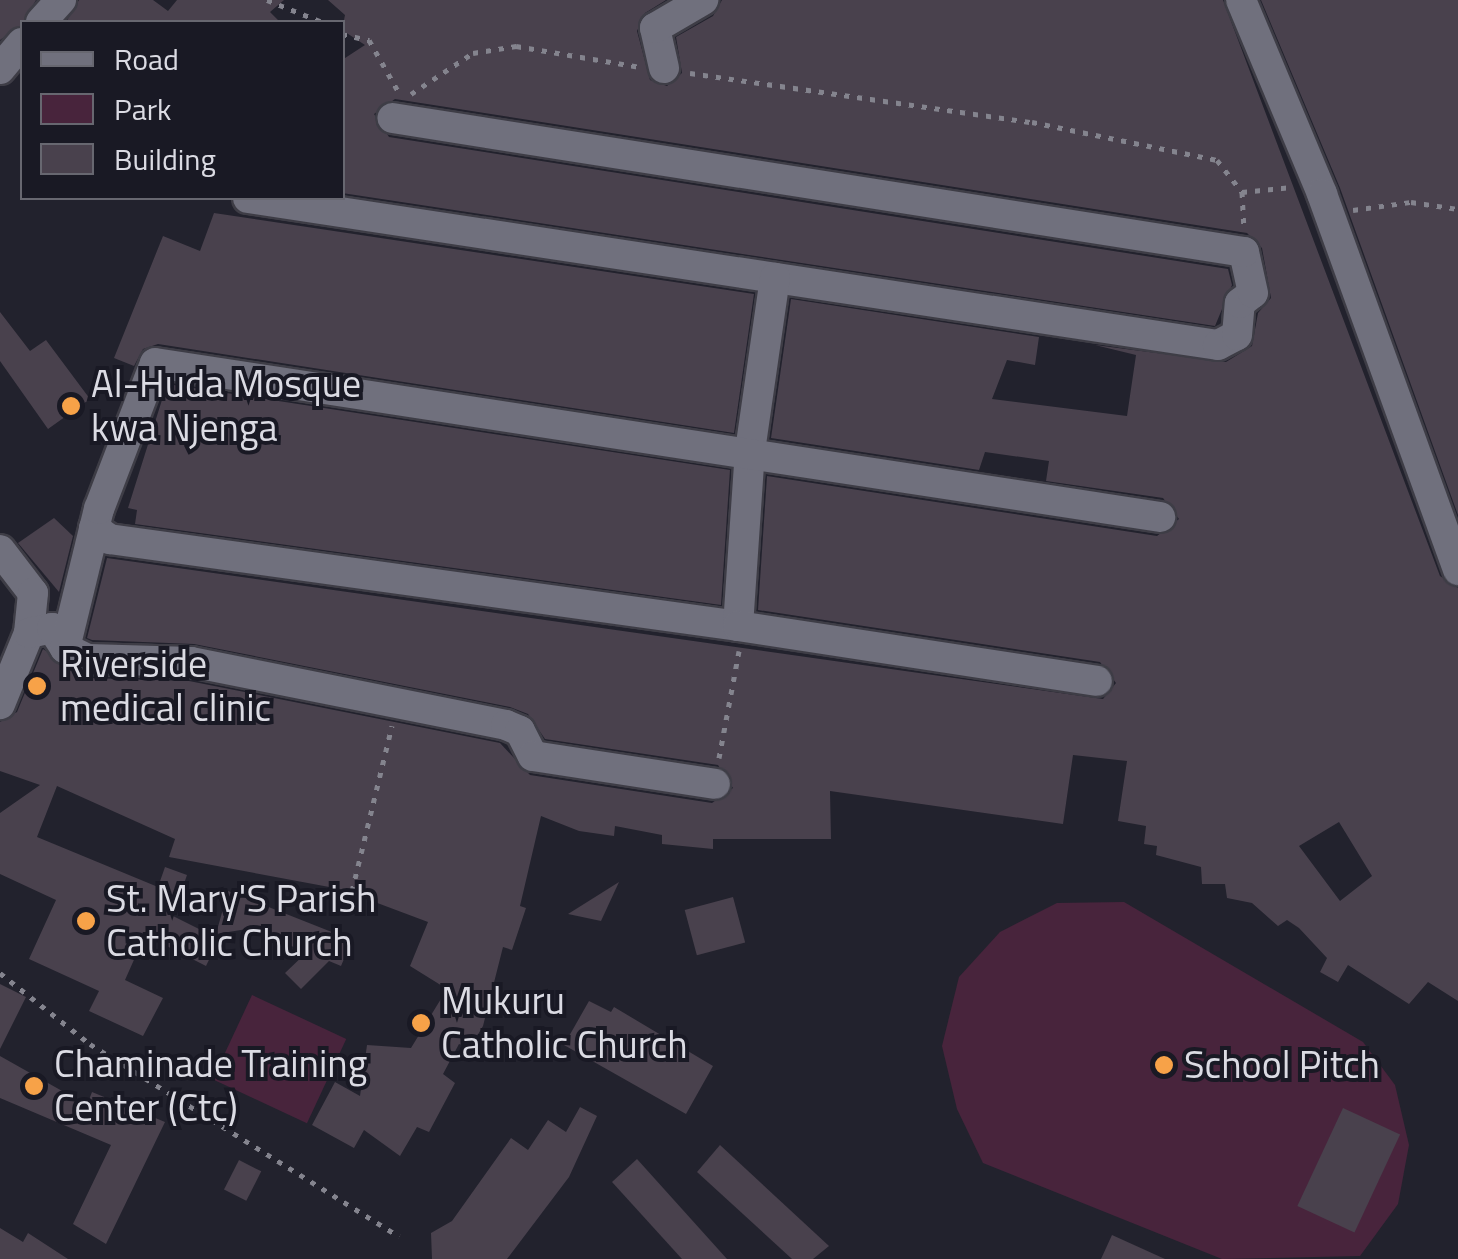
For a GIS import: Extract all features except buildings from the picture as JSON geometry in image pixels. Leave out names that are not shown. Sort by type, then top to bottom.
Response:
[{"type":"street","points":[[43,20],[61,0]]},
{"type":"street","points":[[664,68],[655,28],[703,0]]},
{"type":"street","points":[[1241,0],[1322,194],[1458,570]]},
{"type":"street","points":[[261,200],[1222,345],[1237,335],[1240,304],[1253,290],[1244,252],[396,106]]},
{"type":"street","points":[[739,637],[750,451],[775,278]]},
{"type":"street","points":[[65,648],[94,528],[155,362],[1160,517]]},
{"type":"street","points":[[94,528],[109,539],[739,637],[1097,681]]},
{"type":"street","points":[[0,550],[34,594],[30,633],[0,704]]},
{"type":"street","points":[[30,633],[52,628],[65,648],[88,659],[191,662],[284,678],[373,696],[396,709],[506,725],[520,731],[533,756],[715,784]]},
{"type":"path","points":[[267,0],[317,20]]},
{"type":"path","points":[[345,35],[369,40],[396,106],[473,53],[516,46],[1032,122],[1217,160],[1242,192],[1281,185],[1322,194],[1327,217],[1411,202],[1458,209]]},
{"type":"path","points":[[715,784],[739,637]]},
{"type":"path","points":[[352,891],[396,709]]},
{"type":"path","points":[[0,972],[90,1044],[400,1236]]},
{"type":"green space","name":"School Pitch","points":[[1124,902],[1363,1042],[1395,1085],[1409,1145],[1398,1204],[1360,1256],[1222,1259],[983,1163],[957,1109],[942,1046],[959,977],[1000,932],[1057,903]]},
{"type":"green space","points":[[252,995],[346,1039],[307,1123],[213,1079]]},
{"type":"place","name":"Al-Huda Mosque kwa Njenga","points":[[71,406]]},
{"type":"place","name":"Riverside medical clinic","points":[[37,686]]},
{"type":"place","name":"St. Mary'S Parish Catholic Church","points":[[86,921]]},
{"type":"place","name":"Mukuru Catholic Church","points":[[421,1023]]},
{"type":"place","name":"School Pitch","points":[[1164,1065]]},
{"type":"place","name":"Chaminade Training Center (Ctc)","points":[[34,1086]]}]
